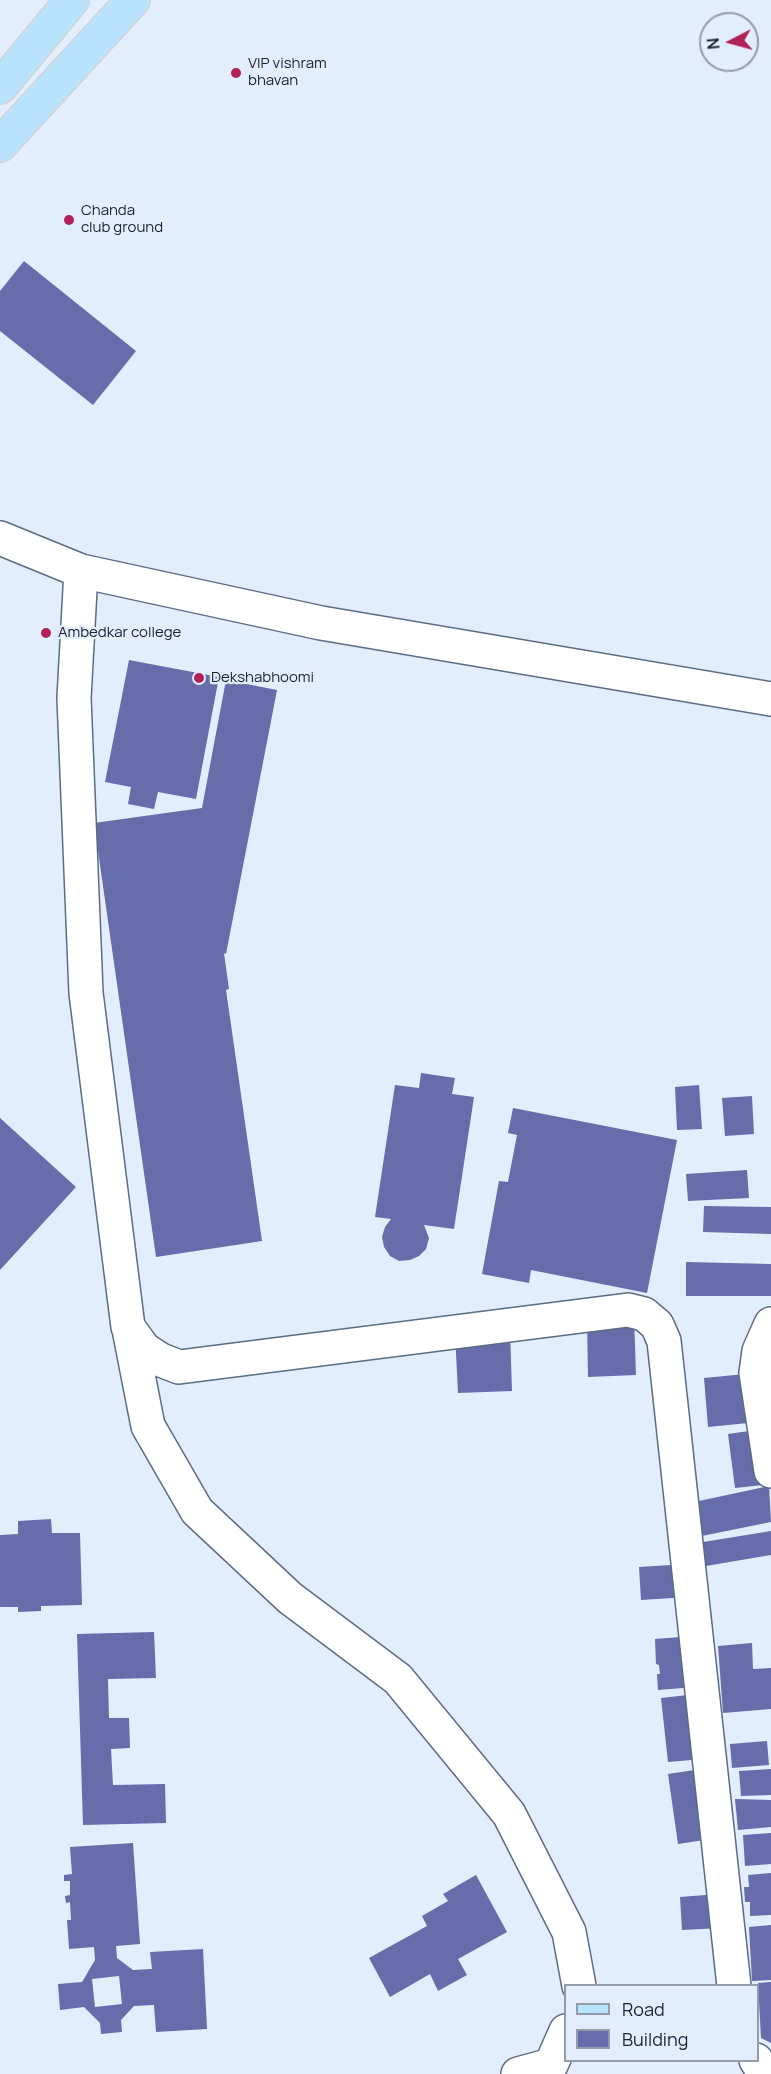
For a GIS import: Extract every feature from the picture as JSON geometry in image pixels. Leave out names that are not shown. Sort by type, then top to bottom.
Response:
[{"type":"main road","points":[[0,87],[72,0]]},
{"type":"main road","points":[[0,145],[133,0]]},
{"type":"street","points":[[0,538],[81,571],[321,623],[771,699]]},
{"type":"street","points":[[81,571],[74,698],[86,993],[128,1328],[148,1426],[197,1511],[290,1598],[398,1679],[509,1814],[569,1932],[579,1984]]},
{"type":"street","points":[[128,1328],[144,1349],[161,1360],[179,1367],[628,1310],[644,1314],[657,1325],[664,1341],[734,1984]]},
{"type":"street","points":[[771,1324],[759,1352],[756,1373],[771,1471]]},
{"type":"street","points":[[518,2074],[551,2065],[564,2036]]},
{"type":"building","points":[[24,261],[136,351],[93,405],[0,331],[0,291]]},
{"type":"building","points":[[129,660],[219,677],[196,799],[158,792],[154,809],[128,804],[131,787],[105,782]]},
{"type":"building","points":[[226,680],[277,690],[226,954],[224,953],[229,989],[226,990],[262,1241],[156,1257],[94,823],[202,808]]},
{"type":"building","points":[[421,1073],[455,1078],[452,1094],[474,1097],[454,1229],[424,1225],[429,1238],[426,1249],[419,1256],[410,1260],[399,1261],[390,1256],[384,1247],[382,1237],[391,1219],[375,1217],[395,1085],[419,1088]]},
{"type":"building","points":[[699,1085],[702,1129],[677,1130],[675,1087]]},
{"type":"building","points":[[752,1096],[754,1134],[725,1136],[722,1098]]},
{"type":"building","points":[[513,1108],[677,1140],[647,1293],[531,1270],[529,1283],[482,1274],[499,1181],[508,1182],[517,1135],[508,1133]]},
{"type":"building","points":[[0,1118],[76,1187],[0,1270]]},
{"type":"building","points":[[747,1170],[749,1198],[688,1201],[686,1174]]},
{"type":"building","points":[[704,1206],[771,1207],[771,1234],[703,1232]]},
{"type":"building","points":[[686,1262],[771,1264],[771,1296],[686,1296]]},
{"type":"building","points":[[634,1316],[636,1375],[588,1377],[587,1317]]},
{"type":"building","points":[[510,1331],[512,1391],[458,1393],[455,1333]]},
{"type":"building","points":[[745,1374],[758,1422],[708,1427],[704,1378]]},
{"type":"building","points":[[756,1430],[763,1485],[735,1488],[728,1434]]},
{"type":"building","points":[[769,1486],[771,1522],[692,1538],[685,1504]]},
{"type":"building","points":[[51,1519],[52,1533],[80,1533],[82,1605],[41,1606],[41,1611],[18,1612],[18,1607],[0,1607],[0,1535],[18,1534],[18,1521]]},
{"type":"building","points":[[771,1531],[771,1555],[700,1567],[697,1543]]},
{"type":"building","points":[[686,1564],[688,1597],[641,1600],[639,1567]]},
{"type":"building","points":[[154,1632],[156,1678],[108,1679],[109,1718],[129,1718],[130,1748],[111,1749],[113,1785],[165,1784],[166,1823],[83,1825],[77,1634]]},
{"type":"building","points":[[681,1637],[696,1687],[658,1690],[657,1674],[660,1674],[659,1665],[656,1664],[655,1639]]},
{"type":"building","points":[[752,1643],[753,1669],[771,1668],[771,1709],[723,1713],[718,1646]]},
{"type":"building","points":[[697,1694],[703,1759],[668,1762],[661,1698]]},
{"type":"building","points":[[767,1741],[769,1765],[732,1768],[730,1744]]},
{"type":"building","points":[[701,1769],[711,1839],[678,1844],[668,1774]]},
{"type":"building","points":[[771,1769],[771,1795],[741,1796],[739,1771]]},
{"type":"building","points":[[735,1799],[771,1800],[771,1827],[738,1830]]},
{"type":"building","points":[[771,1833],[771,1864],[745,1866],[743,1835]]},
{"type":"building","points":[[133,1843],[140,1944],[116,1946],[117,1958],[133,1970],[152,1969],[150,1952],[203,1949],[207,2029],[156,2032],[154,2005],[134,2006],[121,2020],[122,2032],[101,2034],[100,2023],[84,2007],[60,2010],[58,1984],[82,1982],[95,1960],[94,1947],[69,1949],[67,1920],[71,1920],[70,1902],[66,1903],[65,1896],[70,1895],[70,1881],[64,1881],[64,1875],[72,1874],[70,1847]],"holes":[[[119,1976],[122,2004],[95,2007],[92,1979]]]},
{"type":"building","points":[[771,1873],[771,1915],[750,1916],[750,1902],[745,1902],[744,1887],[749,1887],[748,1875]]},
{"type":"building","points":[[476,1875],[507,1932],[458,1959],[467,1975],[438,1991],[430,1974],[390,1997],[369,1958],[427,1926],[422,1916],[448,1901],[443,1894]]},
{"type":"building","points":[[718,1894],[721,1928],[682,1930],[680,1897]]},
{"type":"building","points":[[771,1925],[771,1980],[752,1981],[749,1927]]},
{"type":"building","points":[[771,1982],[771,2043],[761,2038],[758,1983]]},
{"type":"place","name":"VIP vishram bhavan","points":[[236,73]]},
{"type":"place","name":"Chanda club ground","points":[[69,220]]},
{"type":"place","name":"Ambedkar college","points":[[46,633]]},
{"type":"place","name":"Dekshabhoomi","points":[[199,678]]}]
